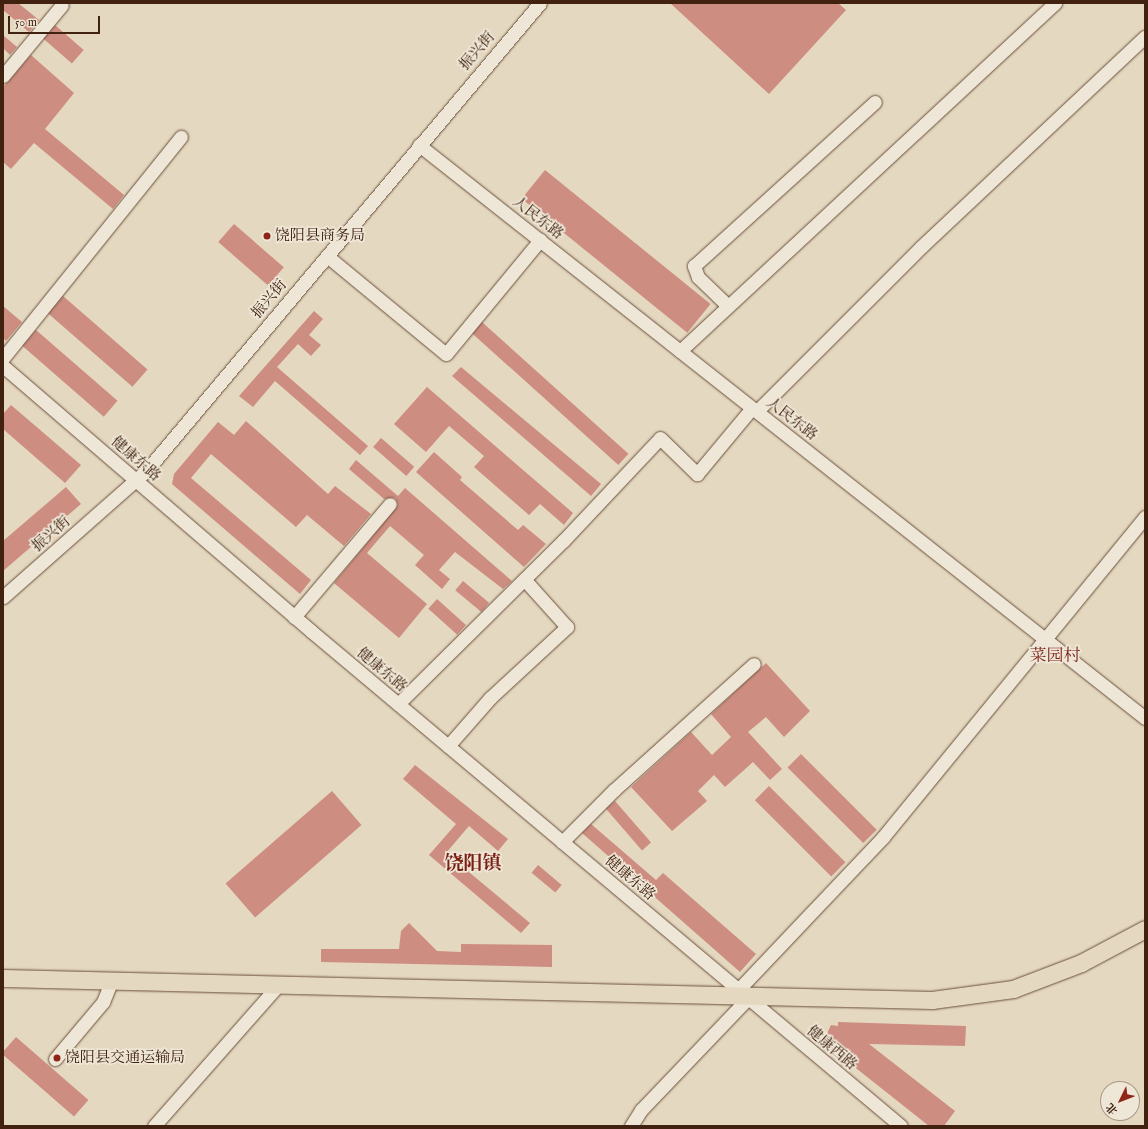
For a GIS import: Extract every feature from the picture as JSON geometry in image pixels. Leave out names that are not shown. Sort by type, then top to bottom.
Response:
[{"type":"main road","points":[[3,978],[743,994],[932,1000],[986,995],[1051,976],[1145,928]]},
{"type":"street","name":"振兴街","points":[[3,596],[137,481],[540,3]]},
{"type":"street","points":[[680,351],[1055,3]]},
{"type":"street","points":[[3,76],[62,5]]},
{"type":"street","points":[[398,704],[524,579],[660,438],[697,474],[754,409],[921,247],[1145,38]]},
{"type":"street","points":[[728,306],[698,277],[694,266],[875,102]]},
{"type":"street","points":[[3,358],[181,137]]},
{"type":"street","name":"人民东路","points":[[419,145],[1145,718]]},
{"type":"street","points":[[327,256],[446,354],[540,240]]},
{"type":"street","name":"健康东路","points":[[3,366],[294,617],[743,994]]},
{"type":"street","points":[[294,617],[390,504]]},
{"type":"street","points":[[638,1123],[743,994],[882,837],[1145,517]]},
{"type":"street","points":[[448,746],[490,698],[567,627],[524,579]]},
{"type":"street","points":[[562,842],[614,790],[754,664]]},
{"type":"street","points":[[55,1059],[103,1002],[112,980]]},
{"type":"street","points":[[154,1126],[279,984]]},
{"type":"street","name":"健康西路","points":[[743,994],[900,1126]]},
{"type":"building","points":[[3,3],[18,3],[39,20],[29,32],[3,10]]},
{"type":"building","points":[[670,3],[838,3],[846,10],[769,94]]},
{"type":"building","points":[[55,25],[84,50],[72,64],[43,39]]},
{"type":"building","points":[[3,35],[17,47],[10,55],[3,48]]},
{"type":"building","points":[[31,55],[74,93],[45,129],[124,195],[113,209],[34,143],[11,169],[3,162],[3,87]]},
{"type":"building","points":[[545,170],[711,304],[687,333],[522,199]]},
{"type":"building","points":[[234,224],[284,267],[268,285],[218,242]]},
{"type":"building","points":[[63,296],[148,369],[132,387],[48,313]]},
{"type":"building","points":[[3,306],[22,322],[6,341],[3,338]]},
{"type":"building","points":[[314,311],[323,319],[309,335],[321,345],[311,356],[298,344],[277,367],[368,446],[360,455],[275,381],[253,407],[239,396]]},
{"type":"building","points":[[482,322],[628,454],[618,465],[472,333]]},
{"type":"building","points":[[36,330],[118,401],[104,417],[22,346]]},
{"type":"building","points":[[461,367],[601,484],[591,496],[452,376]]},
{"type":"building","points":[[427,387],[573,513],[564,525],[540,504],[529,515],[474,467],[484,456],[449,426],[426,452],[394,424]]},
{"type":"building","points":[[11,405],[81,465],[65,483],[3,429],[3,414]]},
{"type":"building","points":[[246,421],[328,494],[335,486],[371,514],[344,546],[307,515],[296,527],[211,454],[191,478],[311,580],[300,594],[172,484],[174,474],[218,422],[234,435]]},
{"type":"building","points":[[381,438],[414,467],[406,476],[373,447]]},
{"type":"building","points":[[434,452],[462,477],[460,480],[518,530],[523,525],[546,544],[524,567],[416,472]]},
{"type":"building","points":[[356,460],[398,496],[405,488],[512,581],[503,589],[455,552],[439,570],[450,579],[442,589],[415,565],[424,555],[390,526],[367,553],[427,604],[399,638],[334,583],[398,505],[395,498],[384,499],[349,469]]},
{"type":"building","points":[[66,487],[81,504],[3,571],[3,541]]},
{"type":"building","points":[[463,581],[489,603],[481,612],[455,590]]},
{"type":"building","points":[[437,599],[466,625],[457,635],[428,609]]},
{"type":"building","points":[[766,663],[810,711],[784,737],[766,717],[748,732],[782,769],[770,780],[753,762],[725,787],[714,775],[698,791],[707,801],[672,831],[631,787],[691,732],[712,755],[731,737],[711,714]]},
{"type":"building","points":[[801,754],[877,830],[863,843],[788,767]]},
{"type":"building","points":[[415,765],[508,839],[498,851],[469,826],[446,853],[530,923],[521,933],[429,855],[456,824],[403,779]]},
{"type":"building","points":[[769,786],[845,862],[831,877],[755,800]]},
{"type":"building","points":[[332,791],[362,825],[255,917],[226,884]]},
{"type":"building","points":[[615,801],[651,843],[642,850],[606,809]]},
{"type":"building","points":[[591,824],[656,880],[663,873],[756,954],[740,972],[582,833]]},
{"type":"building","points":[[538,865],[562,885],[555,893],[532,873]]},
{"type":"building","points":[[409,923],[437,951],[461,952],[461,944],[552,945],[552,967],[321,962],[321,949],[399,949],[401,931]]},
{"type":"building","points":[[838,1022],[966,1026],[965,1046],[869,1044],[955,1111],[944,1126],[929,1126],[823,1042],[831,1025],[838,1026]]},
{"type":"building","points":[[16,1037],[88,1100],[74,1117],[3,1055],[3,1052]]},
{"type":"place","name":"饶阳县商务局","points":[[267,236]]},
{"type":"place","name":"饶阳县交通运输局","points":[[57,1058]]},
{"type":"district","name":"菜园村","points":[[1055,657]]},
{"type":"district","name":"饶阳镇","points":[[473,865]]}]
